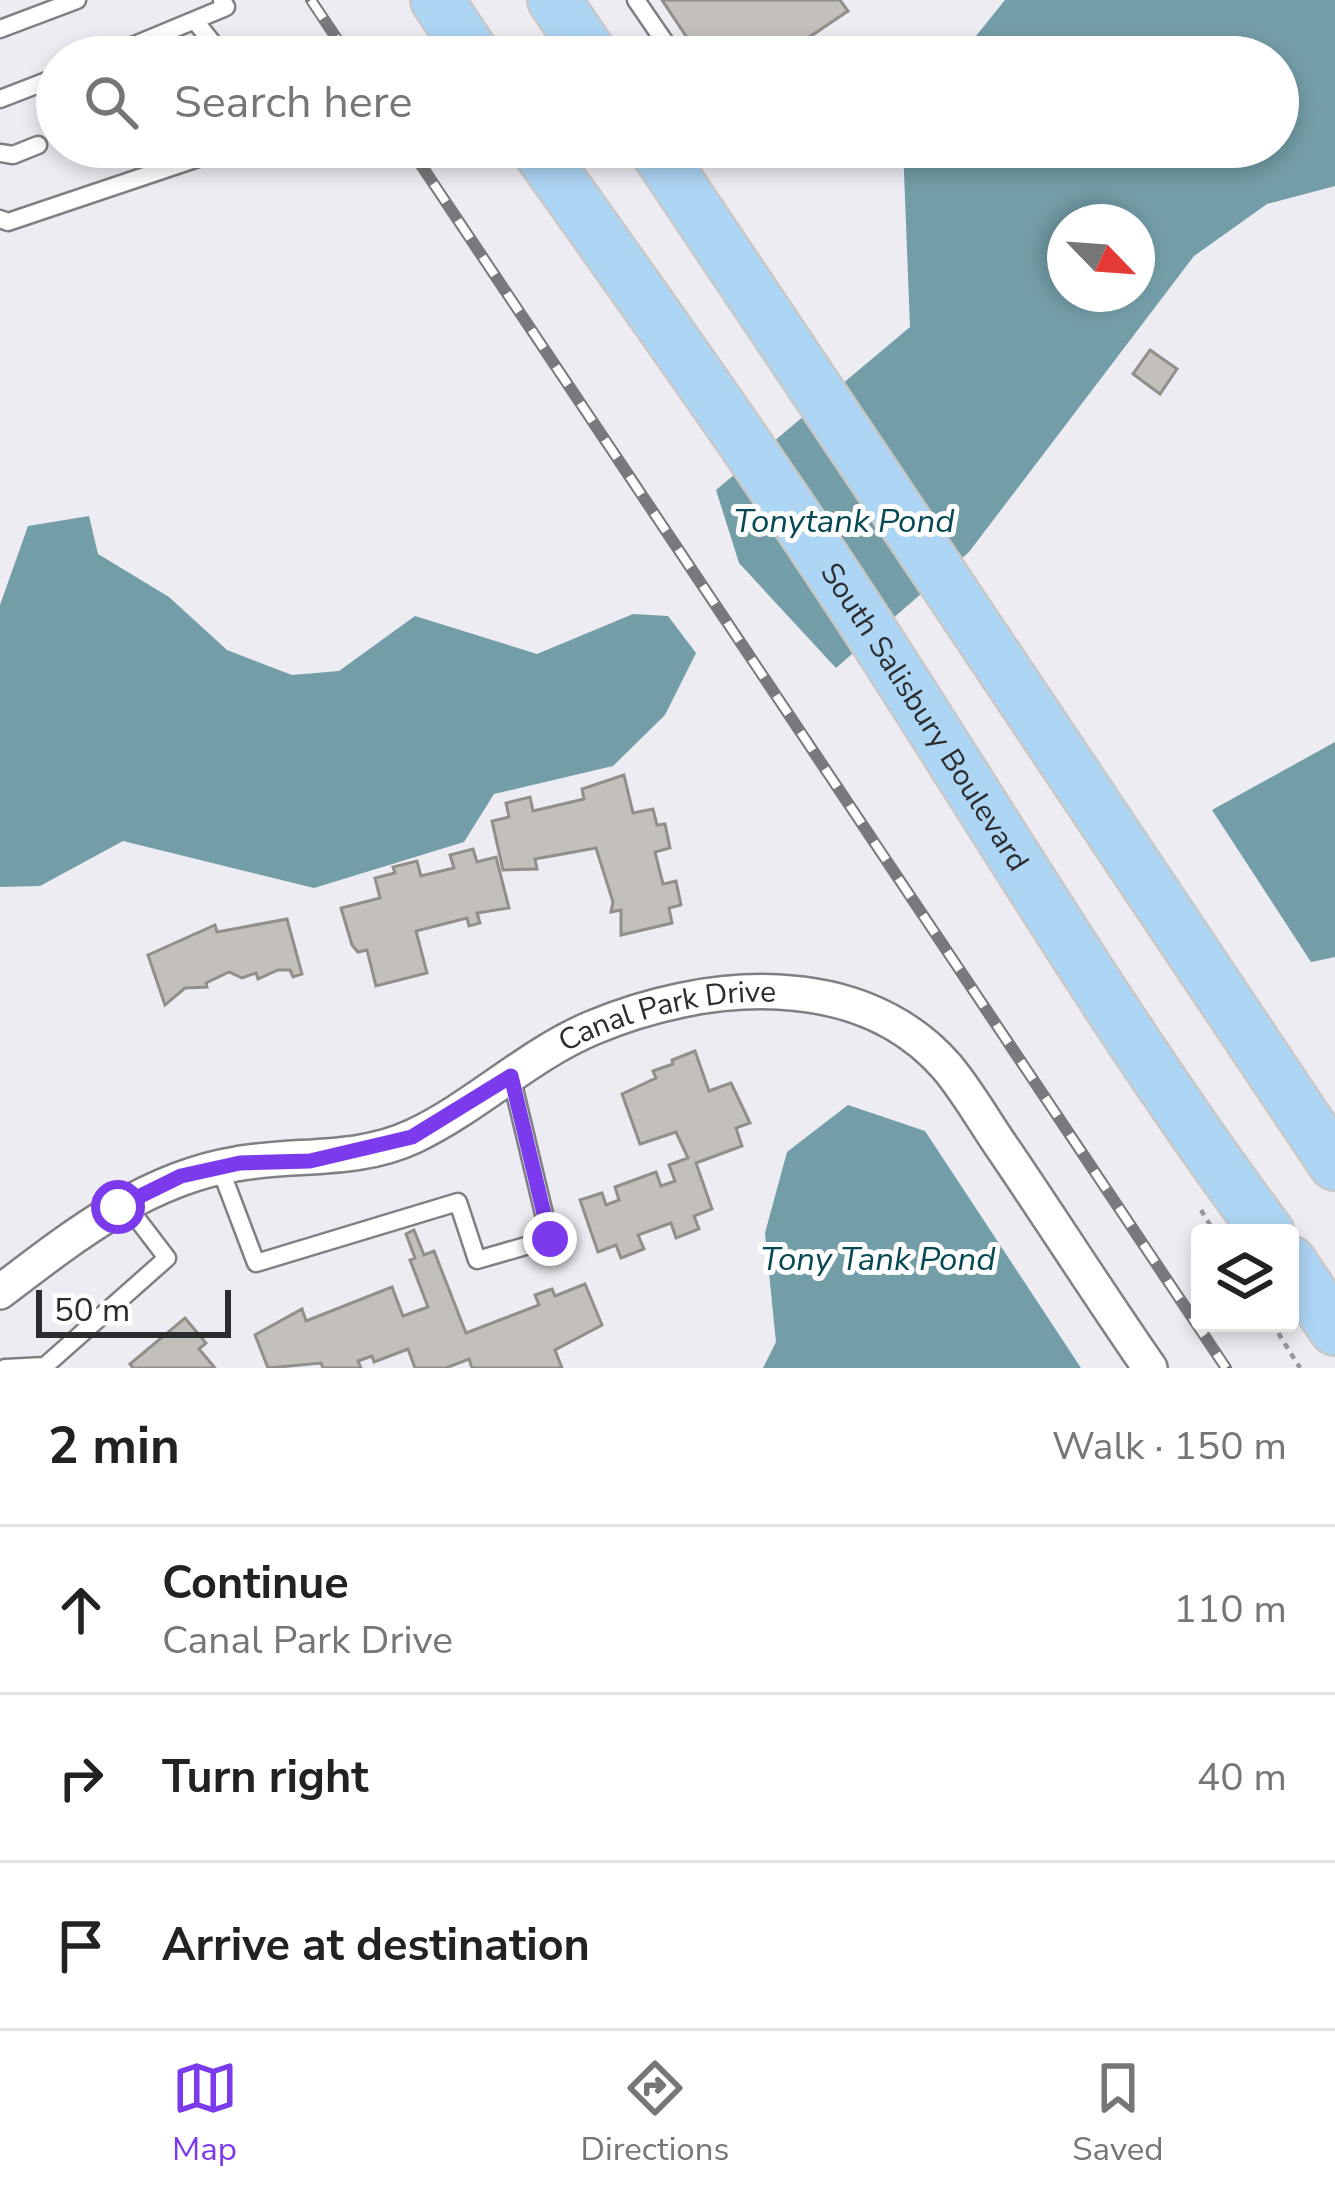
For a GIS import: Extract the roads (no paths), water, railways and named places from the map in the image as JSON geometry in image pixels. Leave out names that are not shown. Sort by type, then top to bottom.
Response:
[{"type":"main road","points":[[437,0],[461,36]]},
{"type":"main road","points":[[554,0],[579,36]]},
{"type":"main road","name":"South Salisbury Boulevard","points":[[551,168],[896,669],[1071,947],[1262,1224]]},
{"type":"main road","points":[[668,168],[1335,1164]]},
{"type":"main road","points":[[1299,1276],[1335,1330]]},
{"type":"street","name":"Canal Park Drive","points":[[0,1292],[125,1203],[181,1176],[369,1151],[412,1137],[591,1028],[699,992],[801,993],[868,1014],[946,1065],[1150,1368]]},
{"type":"lane","points":[[0,29],[76,0]]},
{"type":"lane","points":[[158,36],[226,7],[222,0]]},
{"type":"lane","points":[[636,0],[661,36]]},
{"type":"lane","points":[[195,21],[207,36]]},
{"type":"lane","points":[[0,99],[36,84]]},
{"type":"lane","points":[[0,153],[14,155],[36,146]]},
{"type":"lane","points":[[0,219],[8,222],[169,168]]},
{"type":"lane","points":[[220,1168],[256,1263],[458,1202],[477,1260],[550,1239],[511,1076]]},
{"type":"lane","points":[[0,1359],[5,1367],[45,1366],[167,1258],[125,1203]]},
{"type":"water","name":"Tonytank Pond","points":[[1005,0],[1335,0],[1335,186],[1267,204],[1194,256],[1155,307],[1155,204],[1047,204],[1047,312],[1151,312],[969,552],[836,668],[739,563],[716,490],[910,327],[904,168],[1299,168],[1299,36],[976,36]]},
{"type":"water","points":[[89,516],[98,554],[169,597],[227,650],[292,675],[339,671],[415,616],[537,654],[633,614],[668,616],[696,653],[665,715],[613,766],[494,794],[464,842],[314,888],[123,841],[40,886],[0,887],[0,605],[28,526]]},
{"type":"water","points":[[1335,742],[1335,957],[1311,962],[1212,810]]},
{"type":"water","name":"Tony Tank Pond","points":[[848,1105],[925,1131],[1081,1368],[763,1368],[776,1342],[765,1233],[787,1152]]},
{"type":"railway","points":[[311,0],[335,36]]},
{"type":"railway","points":[[423,168],[1226,1368]]}]
